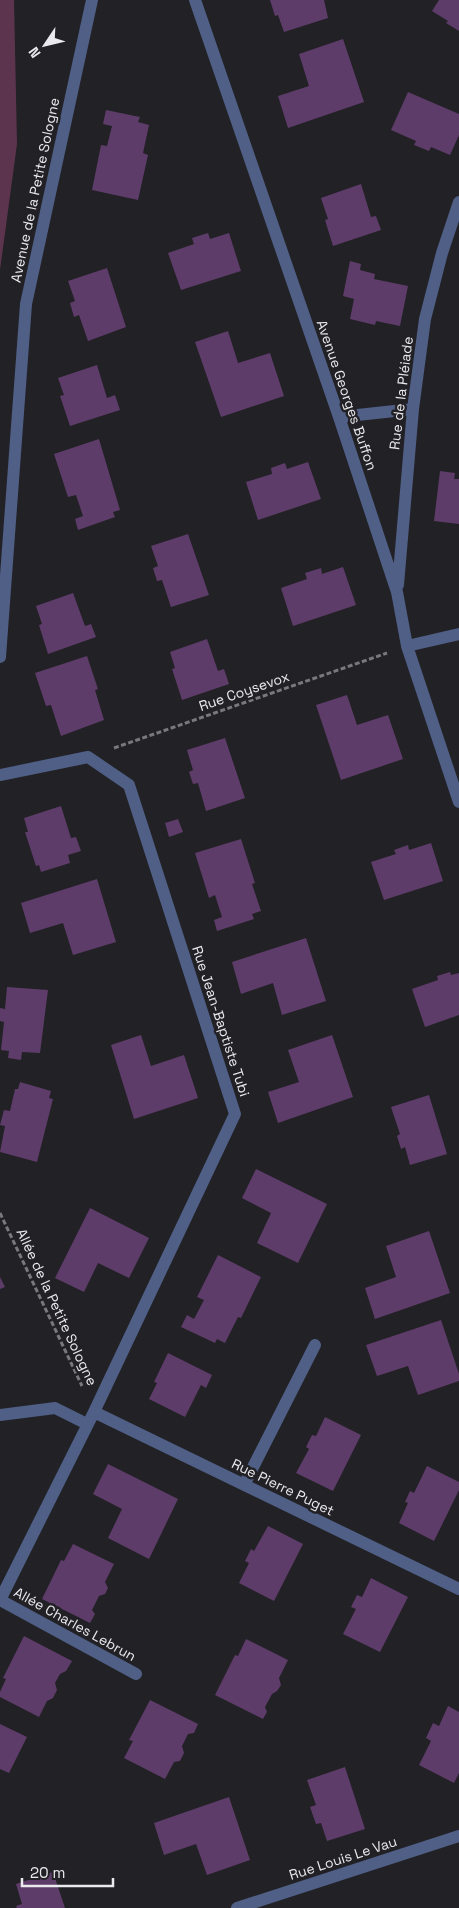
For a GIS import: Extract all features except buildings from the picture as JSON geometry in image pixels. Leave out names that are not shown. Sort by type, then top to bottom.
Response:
[{"type":"street","name":"Avenue de la Petite Sologne","points":[[0,657],[26,304],[92,0]]},
{"type":"street","name":"Avenue Georges Buffon","points":[[195,0],[339,417],[397,592],[407,646],[459,802]]},
{"type":"street","name":"Rue de la Pléiade","points":[[397,592],[413,408],[425,319],[442,253],[459,202]]},
{"type":"street","points":[[339,417],[413,408]]},
{"type":"street","points":[[407,646],[459,634]]},
{"type":"street","points":[[0,775],[88,757]]},
{"type":"street","name":"Rue Jean-Baptiste Tubi","points":[[0,1600],[94,1412],[235,1114],[129,784],[88,757]]},
{"type":"street","points":[[244,1485],[315,1345]]},
{"type":"street","points":[[0,1415],[55,1408],[88,1424]]},
{"type":"street","name":"Rue Pierre Puget","points":[[94,1412],[459,1589]]},
{"type":"street","name":"Allée Charles Lebrun","points":[[0,1600],[136,1674]]},
{"type":"street","name":"Rue Louis Le Vau","points":[[237,1908],[459,1836]]},
{"type":"path","name":"Rue Coysevox","points":[[88,757],[407,646]]},
{"type":"path","name":"Allée de la Petite Sologne","points":[[0,1213],[94,1412]]},
{"type":"shaded area","points":[[0,0],[14,0],[17,144],[0,270]]}]
